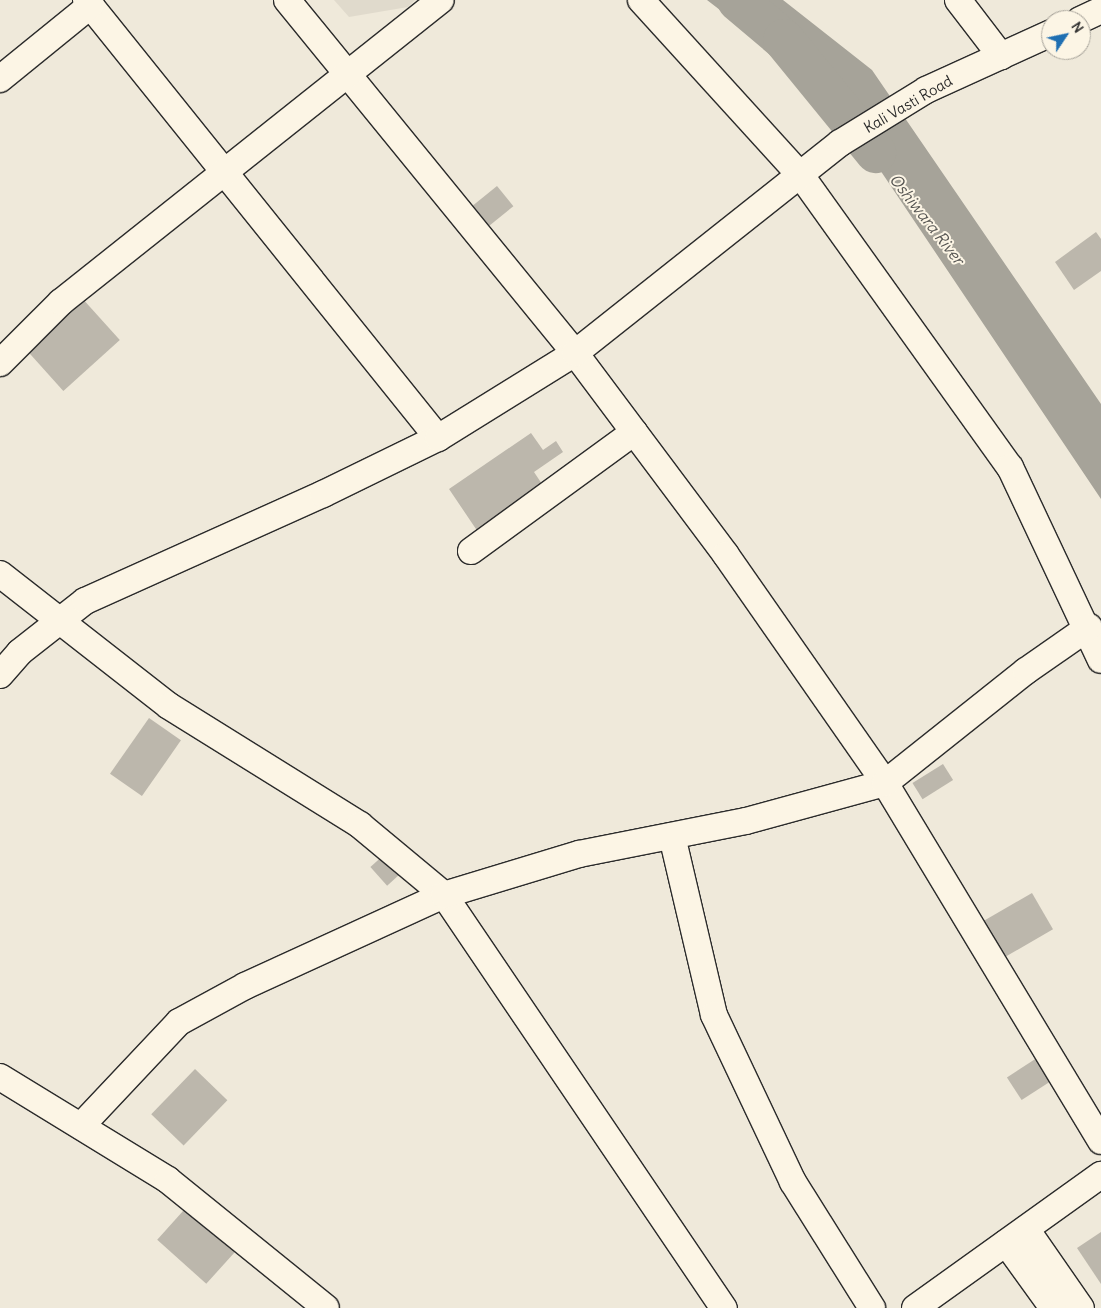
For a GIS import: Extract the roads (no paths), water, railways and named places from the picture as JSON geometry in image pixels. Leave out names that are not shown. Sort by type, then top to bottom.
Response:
[{"type":"street","points":[[287,0],[575,353],[726,555],[884,783],[1101,1142]]},
{"type":"street","points":[[0,363],[61,302],[440,0]]},
{"type":"street","points":[[641,0],[802,177],[1010,467],[1089,627],[1101,660]]},
{"type":"street","points":[[958,0],[1001,56]]},
{"type":"street","points":[[0,79],[89,3],[438,438]]},
{"type":"street","name":"Kali Vasti Road","points":[[0,675],[20,652],[85,601],[323,494],[438,438],[575,353],[802,177],[840,143],[926,90],[1041,38]]},
{"type":"street","points":[[471,551],[634,432]]},
{"type":"street","points":[[0,574],[62,620],[170,706],[360,826],[444,895],[724,1308]]},
{"type":"street","points":[[81,1126],[179,1022],[245,986],[444,895],[579,854],[746,821],[884,783],[1026,671],[1089,627]]},
{"type":"street","points":[[672,836],[714,1015],[793,1182],[872,1308]]},
{"type":"street","points":[[0,1077],[168,1180],[326,1308]]},
{"type":"street","points":[[915,1308],[1101,1175]]},
{"type":"street","points":[[1016,1236],[1053,1308]]},
{"type":"street","points":[[1016,1236],[1081,1308]]},
{"type":"water","points":[[707,0],[783,0],[872,70],[1101,404],[1101,499],[829,94]]},
{"type":"waterway","name":"Oshiwara River","points":[[737,0],[783,39],[875,152]]}]
